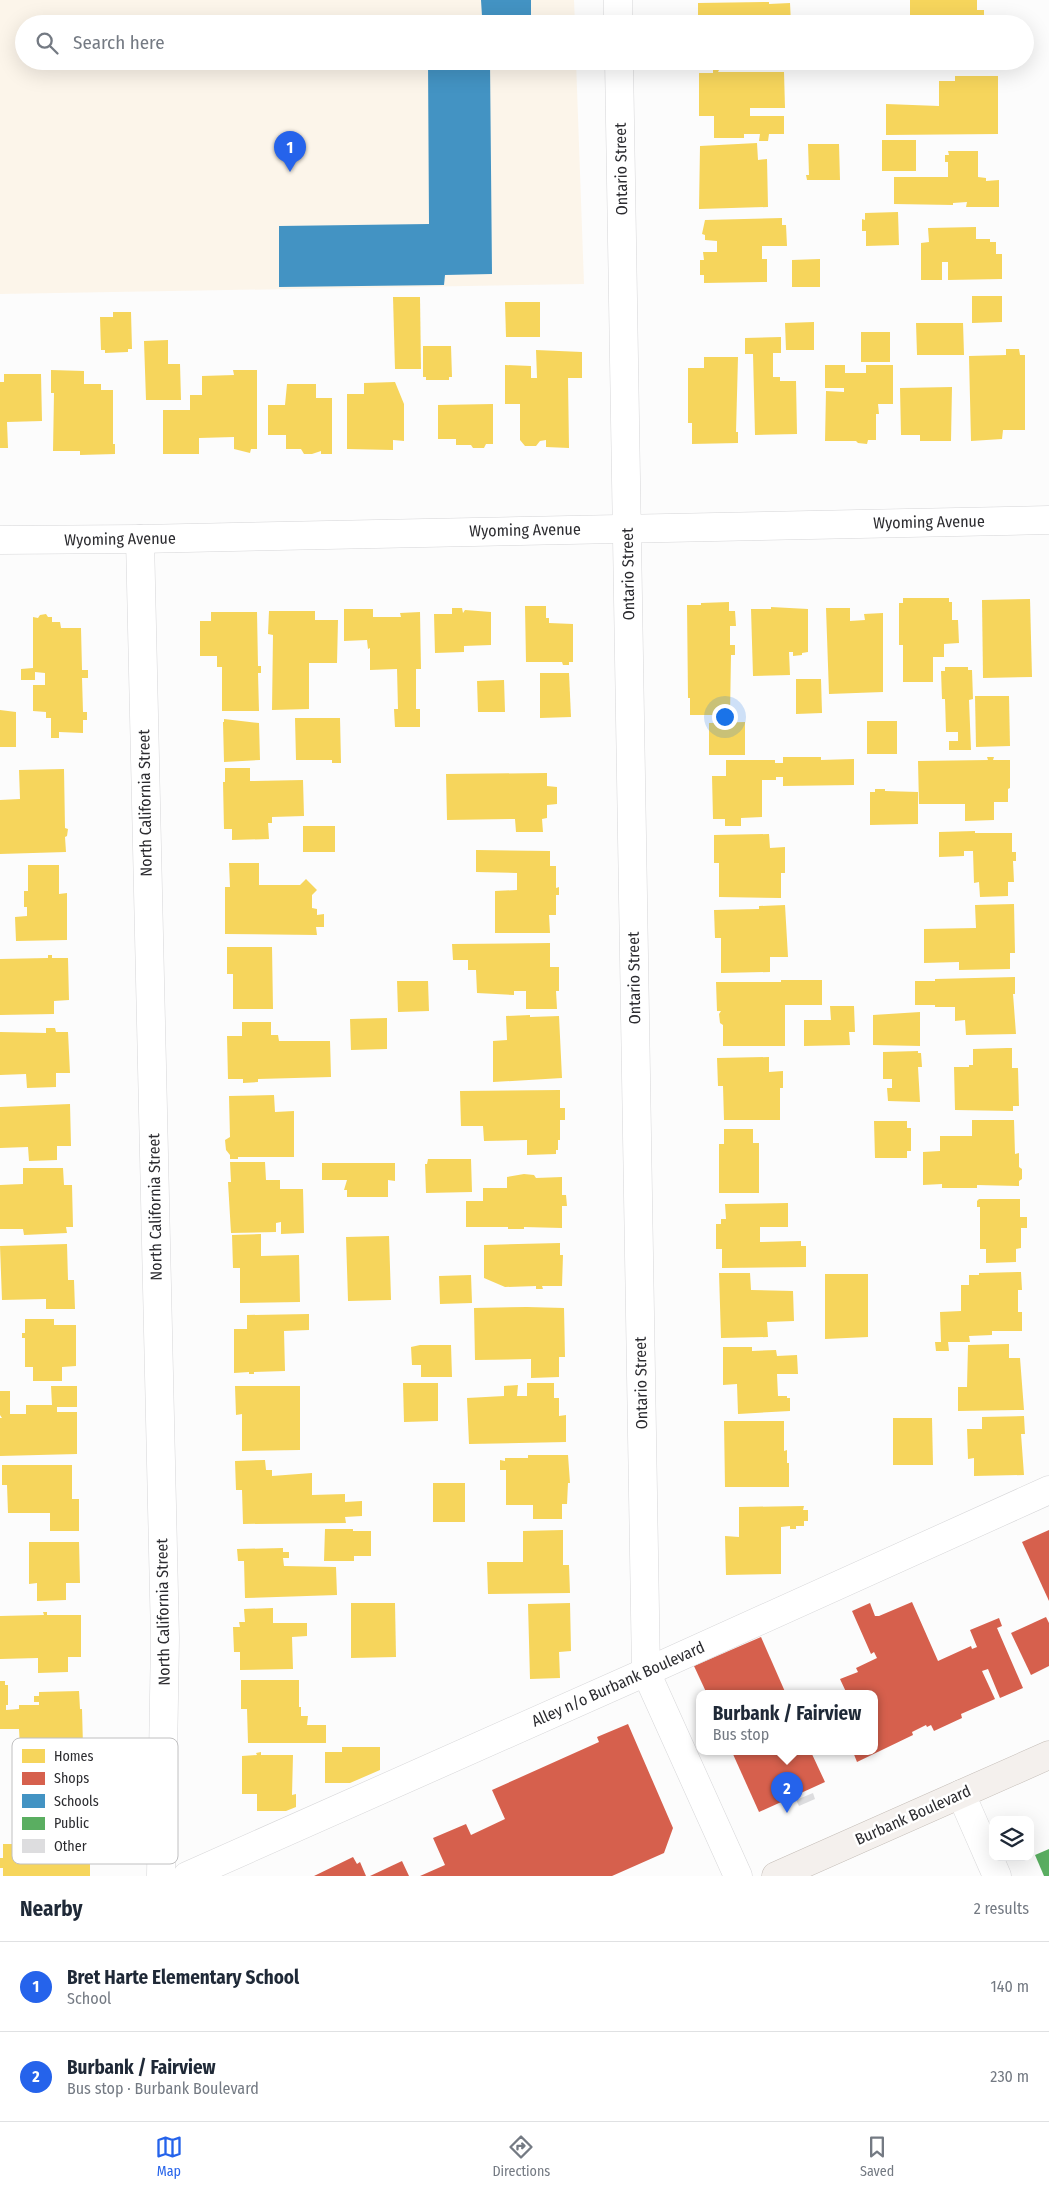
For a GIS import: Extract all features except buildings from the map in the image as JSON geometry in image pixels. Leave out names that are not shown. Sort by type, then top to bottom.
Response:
[{"type":"main road","name":"Burbank Boulevard","points":[[776,1876],[1049,1755]]},
{"type":"street","points":[[618,0],[618,15]]},
{"type":"street","name":"Ontario Street","points":[[619,70],[646,1672],[738,1876]]},
{"type":"street","name":"Wyoming Avenue","points":[[0,540],[140,539],[1049,520]]},
{"type":"street","name":"North California Street","points":[[140,539],[165,1638],[164,1738]]},
{"type":"street","name":"Alley n/o Burbank Boulevard","points":[[187,1876],[1049,1490]]},
{"type":"street","points":[[961,1794],[997,1876]]},
{"type":"shaded area","points":[[0,0],[574,0],[575,15],[15,15],[15,70],[576,70],[584,284],[0,294]]},
{"type":"place","name":"Bret Harte Elementary School","points":[[290,172]]},
{"type":"place","name":"Burbank / Fairview","points":[[787,1813]]}]
